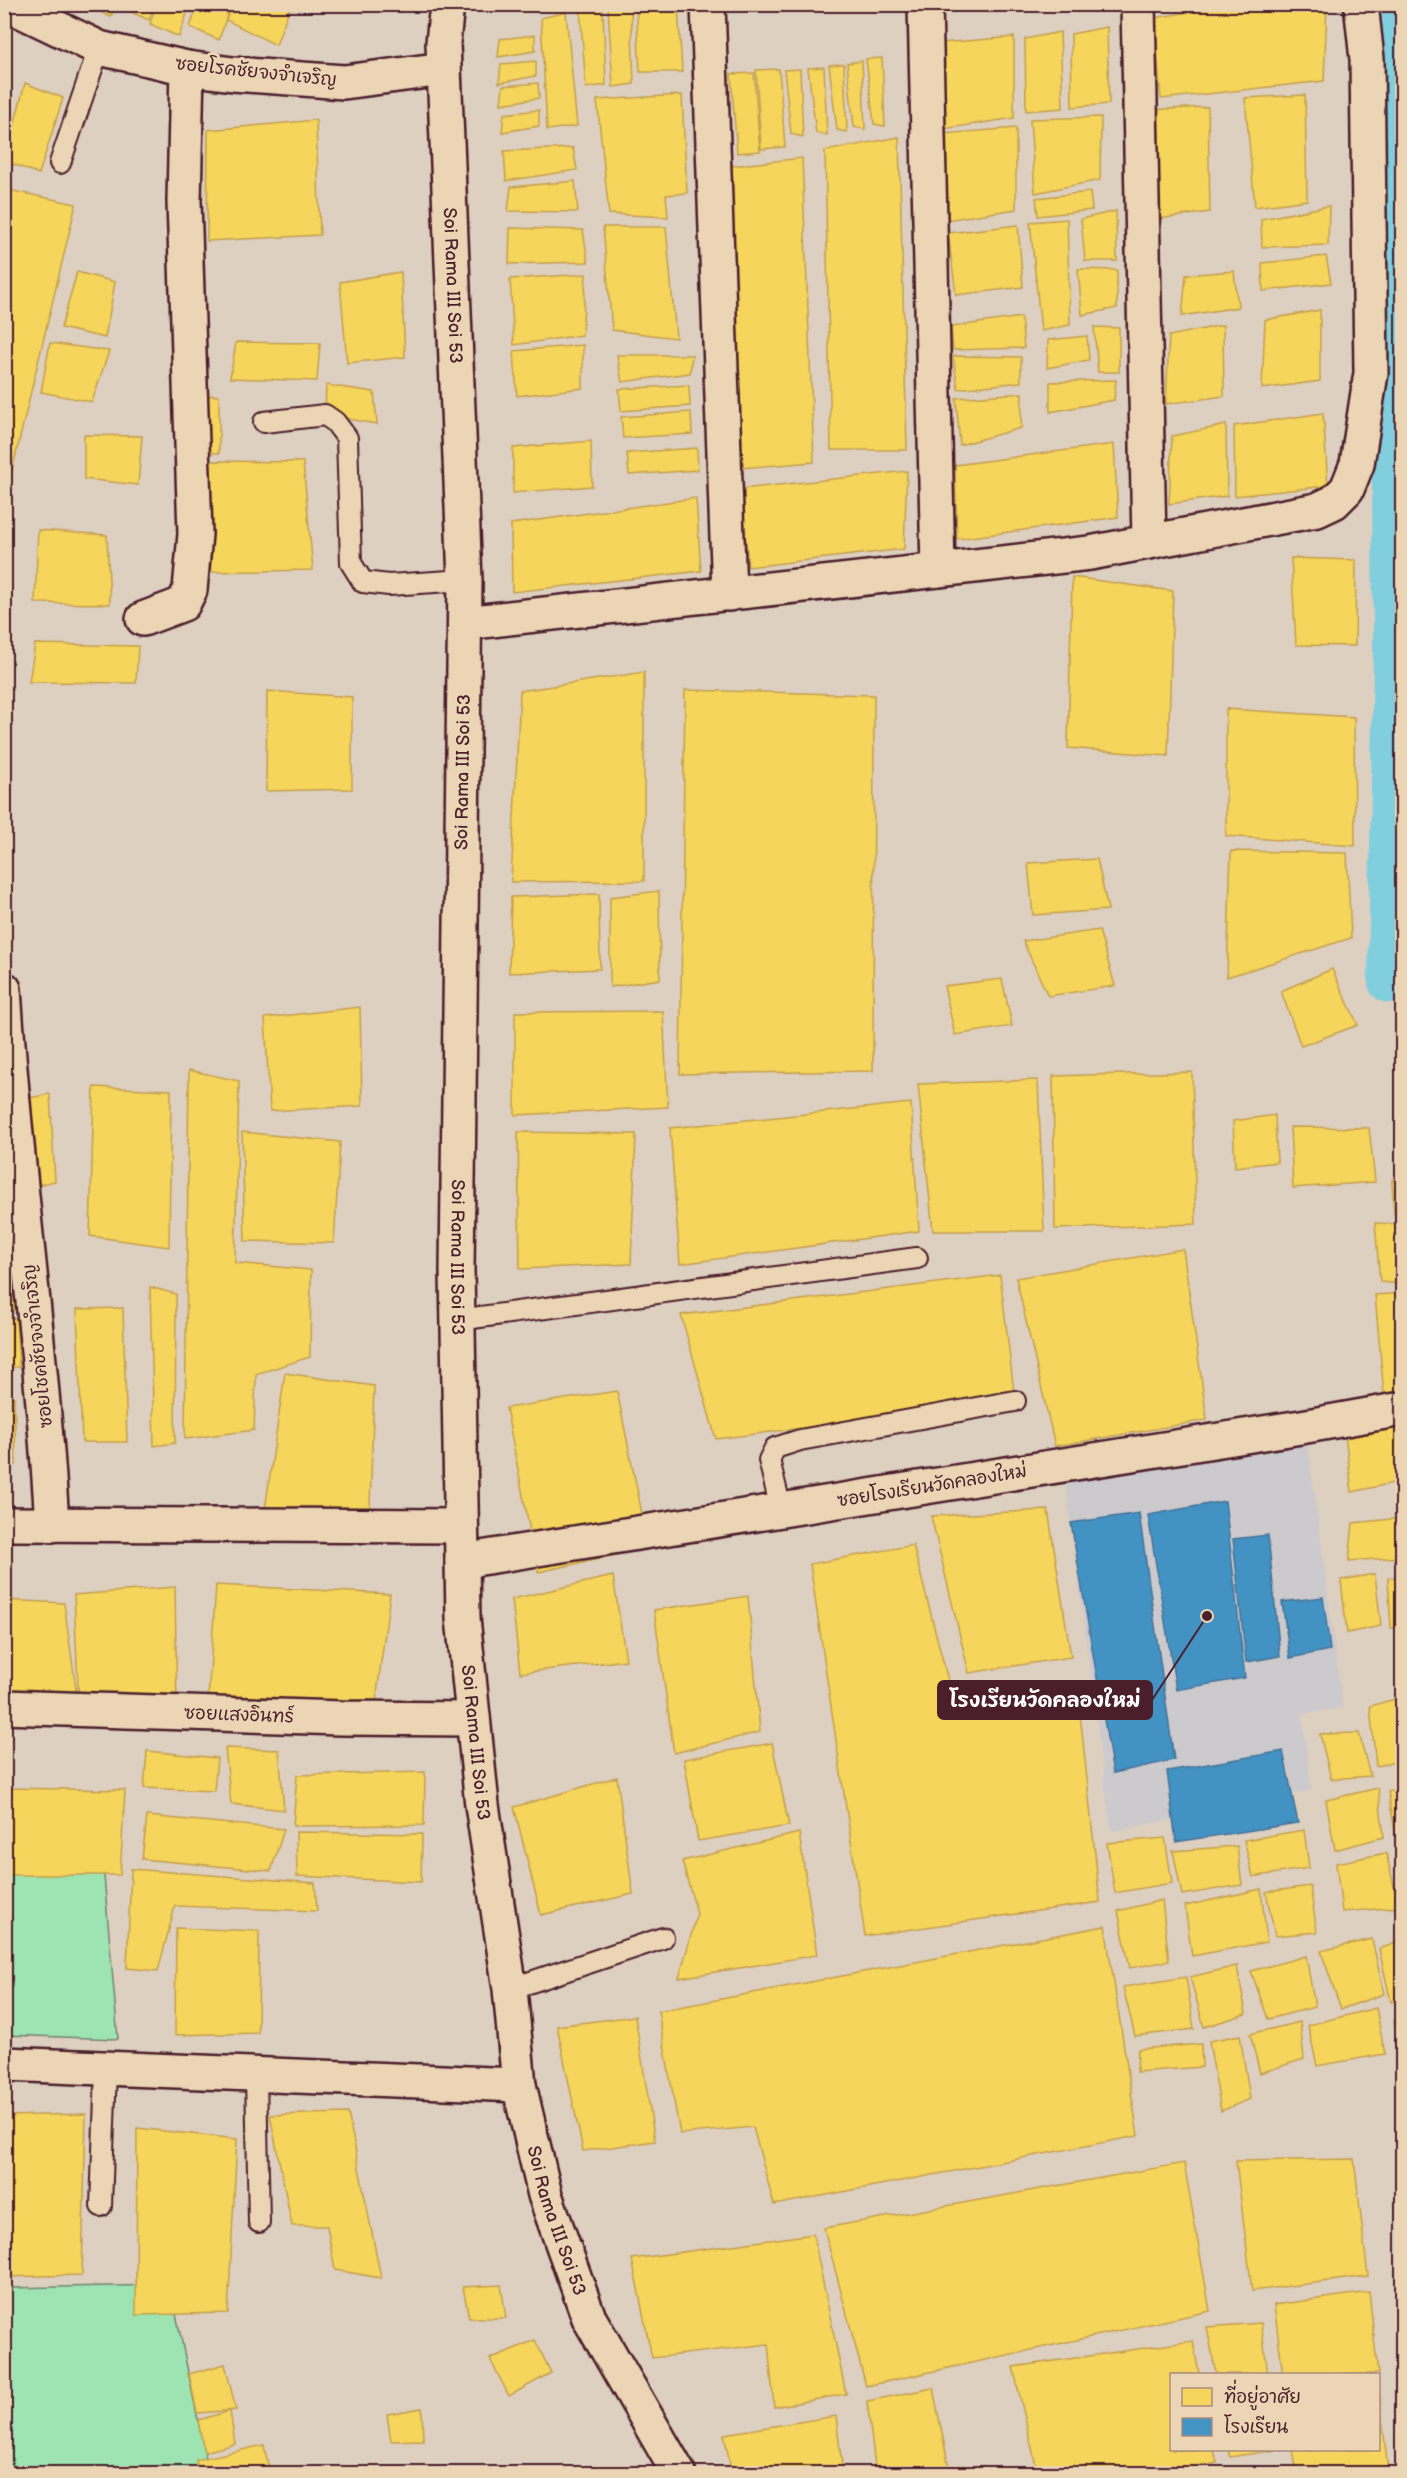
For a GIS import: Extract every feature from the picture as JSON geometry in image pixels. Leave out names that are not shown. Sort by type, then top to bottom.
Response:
[{"type":"street","name":"ซอยโรคชัยจงจำเจริญ","points":[[7,4],[99,48],[187,68],[234,74],[344,82],[444,69]]},
{"type":"street","name":"Soi Rama III Soi 53","points":[[447,4],[442,43],[465,580],[457,1270],[463,1618],[482,1805],[510,1989],[519,2085],[545,2195],[589,2318],[680,2474]]},
{"type":"street","points":[[708,4],[729,594]]},
{"type":"street","points":[[925,4],[938,570]]},
{"type":"street","points":[[1138,4],[1149,542]]},
{"type":"street","points":[[465,623],[1090,553],[1317,510],[1334,502],[1347,489],[1357,464],[1371,373],[1367,59],[1361,4]]},
{"type":"street","points":[[143,619],[183,604],[190,590],[195,534],[184,201],[187,68]]},
{"type":"street","name":"ซอยโชคชัยจงจำเจริญ","points":[[4,989],[10,1077],[47,1434],[52,1525]]},
{"type":"street","name":"ซอยโรงเรียนวัดคลองใหม่","points":[[462,1561],[1278,1431],[1402,1409]]},
{"type":"street","points":[[4,1524],[461,1526]]},
{"type":"street","name":"ซอยแสงอินทร์","points":[[4,1707],[207,1714],[473,1719]]},
{"type":"street","points":[[4,2064],[519,2085]]},
{"type":"lane","points":[[60,163],[99,48]]},
{"type":"lane","points":[[264,422],[325,415],[335,422],[347,438],[351,563],[363,582],[388,585],[465,580]]},
{"type":"lane","points":[[458,1320],[917,1258]]},
{"type":"lane","points":[[781,1509],[769,1460],[775,1448],[800,1440],[1015,1401]]},
{"type":"lane","points":[[510,1989],[663,1938]]},
{"type":"lane","points":[[101,2206],[106,2069]]},
{"type":"lane","points":[[256,2076],[259,2222]]},
{"type":"shaded area","points":[[1307,1436],[1343,1708],[1302,1714],[1312,1790],[1111,1832],[1065,1480]]},
{"type":"green space","points":[[102,1852],[118,2039],[5,2035],[5,1853]]},
{"type":"green space","points":[[170,2285],[209,2473],[5,2473],[4,2288]]},
{"type":"building: ที่อยู่อาศัย","points":[[82,4],[115,4],[111,17]]},
{"type":"building: ที่อยู่อาศัย","points":[[121,4],[154,4],[149,20],[120,7]]},
{"type":"building: ที่อยู่อาศัย","points":[[156,4],[190,4],[179,37],[150,24]]},
{"type":"building: ที่อยู่อาศัย","points":[[198,4],[231,4],[219,40],[190,27]]},
{"type":"building: ที่อยู่อาศัย","points":[[232,4],[291,4],[276,45],[226,20]]},
{"type":"building: ที่อยู่อาศัย","points":[[636,4],[678,5],[682,72],[640,72]]},
{"type":"building: ที่อยู่อาศัย","points":[[1234,4],[1327,4],[1324,81],[1161,99],[1154,18]]},
{"type":"building: ที่อยู่อาศัย","points":[[608,7],[631,7],[634,84],[613,87]]},
{"type":"building: ที่อยู่อาศัย","points":[[580,8],[603,9],[606,85],[586,88]]},
{"type":"building: ที่อยู่อาศัย","points":[[566,12],[577,126],[547,130],[541,18]]},
{"type":"building: ที่อยู่อาศัย","points":[[1107,27],[1109,104],[1072,107],[1071,34]]},
{"type":"building: ที่อยู่อาศัย","points":[[1060,32],[1063,108],[1026,111],[1025,39]]},
{"type":"building: ที่อยู่อาศัย","points":[[535,35],[535,51],[498,57],[500,39]]},
{"type":"building: ที่อยู่อาศัย","points":[[1014,37],[1014,118],[943,129],[940,43]]},
{"type":"building: ที่อยู่อาศัย","points":[[882,58],[885,126],[874,124],[866,59]]},
{"type":"building: ที่อยู่อาศัย","points":[[536,61],[536,76],[499,83],[501,64]]},
{"type":"building: ที่อยู่อาศัย","points":[[862,61],[865,129],[854,127],[847,63]]},
{"type":"building: ที่อยู่อาศัย","points":[[844,64],[847,132],[837,130],[829,65]]},
{"type":"building: ที่อยู่อาศัย","points":[[824,67],[827,135],[816,133],[808,68]]},
{"type":"building: ที่อยู่อาศัย","points":[[779,69],[785,147],[761,149],[756,70]]},
{"type":"building: ที่อยู่อาศัย","points":[[800,69],[803,137],[791,134],[784,70]]},
{"type":"building: ที่อยู่อาศัย","points":[[754,73],[760,151],[737,153],[731,74]]},
{"type":"building: ที่อยู่อาศัย","points":[[25,83],[63,98],[39,174],[5,161]]},
{"type":"building: ที่อยู่อาศัย","points":[[538,83],[539,98],[501,104],[503,86]]},
{"type":"building: ที่อยู่อาศัย","points":[[682,95],[687,193],[666,195],[668,217],[609,214],[597,100]]},
{"type":"building: ที่อยู่อาศัย","points":[[1305,95],[1307,200],[1255,207],[1245,98]]},
{"type":"building: ที่อยู่อาศัย","points":[[1208,107],[1210,212],[1158,219],[1148,110]]},
{"type":"building: ที่อยู่อาศัย","points":[[539,110],[539,126],[502,132],[504,114]]},
{"type":"building: ที่อยู่อาศัย","points":[[1101,117],[1100,180],[1035,193],[1030,119]]},
{"type":"building: ที่อยู่อาศัย","points":[[316,120],[320,235],[207,241],[208,130]]},
{"type":"building: ที่อยู่อาศัย","points":[[1016,128],[1016,209],[946,220],[942,134]]},
{"type":"building: ที่อยู่อาศัย","points":[[899,137],[907,450],[831,450],[825,151]]},
{"type":"building: ที่อยู่อาศัย","points":[[573,148],[577,170],[506,181],[504,151]]},
{"type":"building: ที่อยู่อาศัย","points":[[802,158],[814,462],[741,468],[731,166]]},
{"type":"building: ที่อยู่อาศัย","points":[[575,181],[578,212],[508,211],[511,187]]},
{"type":"building: ที่อยู่อาศัย","points":[[4,189],[76,204],[4,504]]},
{"type":"building: ที่อยู่อาศัย","points":[[1090,192],[1092,210],[1038,216],[1036,198]]},
{"type":"building: ที่อยู่อาศัย","points":[[1329,206],[1328,245],[1262,247],[1261,219]]},
{"type":"building: ที่อยู่อาศัย","points":[[1116,211],[1117,261],[1085,261],[1081,219]]},
{"type":"building: ที่อยู่อาศัย","points":[[1067,219],[1070,325],[1041,331],[1030,222]]},
{"type":"building: ที่อยู่อาศัย","points":[[1018,225],[1023,287],[956,295],[948,233]]},
{"type":"building: ที่อยู่อาศัย","points":[[603,227],[666,227],[676,338],[612,330]]},
{"type":"building: ที่อยู่อาศัย","points":[[510,228],[583,230],[588,262],[509,264]]},
{"type":"building: ที่อยู่อาศัย","points":[[1326,256],[1331,283],[1263,291],[1262,263]]},
{"type":"building: ที่อยู่อาศัย","points":[[1078,269],[1117,270],[1117,308],[1082,315]]},
{"type":"building: ที่อยู่อาศัย","points":[[1234,271],[1238,307],[1182,316],[1186,275]]},
{"type":"building: ที่อยู่อาศัย","points":[[77,272],[115,282],[105,338],[61,328]]},
{"type":"building: ที่อยู่อาศัย","points":[[401,272],[405,357],[347,363],[340,282]]},
{"type":"building: ที่อยู่อาศัย","points":[[586,274],[582,335],[514,345],[510,279]]},
{"type":"building: ที่อยู่อาศัย","points":[[1320,310],[1320,381],[1262,389],[1265,320]]},
{"type":"building: ที่อยู่อาศัย","points":[[1021,317],[1024,348],[953,350],[951,327]]},
{"type":"building: ที่อยู่อาศัย","points":[[1223,325],[1224,396],[1166,404],[1169,336]]},
{"type":"building: ที่อยู่อาศัย","points":[[1094,327],[1119,328],[1119,372],[1098,372]]},
{"type":"building: ที่อยู่อาศัย","points":[[1087,336],[1089,360],[1047,368],[1048,340]]},
{"type":"building: ที่อยู่อาศัย","points":[[236,342],[320,343],[317,381],[230,378]]},
{"type":"building: ที่อยู่อาศัย","points":[[50,343],[109,351],[92,402],[41,392]]},
{"type":"building: ที่อยู่อาศัย","points":[[583,345],[583,388],[517,396],[514,351]]},
{"type":"building: ที่อยู่อาศัย","points":[[617,355],[692,355],[690,373],[622,382]]},
{"type":"building: ที่อยู่อาศัย","points":[[953,356],[1021,357],[1021,382],[958,389]]},
{"type":"building: ที่อยู่อาศัย","points":[[1116,380],[1114,400],[1050,412],[1050,382]]},
{"type":"building: ที่อยู่อาศัย","points":[[326,385],[374,392],[377,424],[325,415]]},
{"type":"building: ที่อยู่อาศัย","points":[[689,385],[690,406],[621,411],[619,389]]},
{"type":"building: ที่อยู่อาศัย","points":[[178,392],[219,396],[219,453],[182,452]]},
{"type":"building: ที่อยู่อาศัย","points":[[1022,393],[1021,428],[960,445],[956,398]]},
{"type":"building: ที่อยู่อาศัย","points":[[691,412],[692,434],[623,438],[621,417]]},
{"type":"building: ที่อยู่อาศัย","points":[[1323,413],[1328,486],[1235,496],[1234,426]]},
{"type":"building: ที่อยู่อาศัย","points":[[1226,425],[1227,496],[1169,504],[1172,436]]},
{"type":"building: ที่อยู่อาศัย","points":[[84,435],[142,436],[138,485],[84,479]]},
{"type":"building: ที่อยู่อาศัย","points":[[591,441],[592,486],[513,493],[513,448]]},
{"type":"building: ที่อยู่อาศัย","points":[[1114,444],[1118,517],[957,539],[955,465]]},
{"type":"building: ที่อยู่อาศัย","points":[[697,448],[698,470],[629,475],[627,453]]},
{"type":"building: ที่อยู่อาศัย","points":[[210,461],[303,462],[313,570],[209,572]]},
{"type":"building: ที่อยู่อาศัย","points":[[907,471],[904,549],[748,567],[741,489]]},
{"type":"building: ที่อยู่อาศัย","points":[[696,498],[701,571],[512,592],[511,524]]},
{"type":"building: ที่อยู่อาศัย","points":[[38,530],[107,535],[110,604],[35,603]]},
{"type":"building: ที่อยู่อาศัย","points":[[1291,558],[1356,560],[1355,646],[1296,645]]},
{"type":"building: ที่อยู่อาศัย","points":[[1072,577],[1173,591],[1168,756],[1068,748]]},
{"type":"building: ที่อยู่อาศัย","points":[[35,644],[138,646],[136,683],[29,682]]},
{"type":"building: ที่อยู่อาศัย","points":[[644,672],[644,881],[511,882],[520,691]]},
{"type":"building: ที่อยู่อาศัย","points":[[685,690],[874,695],[873,1071],[680,1074]]},
{"type":"building: ที่อยู่อาศัย","points":[[267,691],[352,697],[352,789],[266,791]]},
{"type":"building: ที่อยู่อาศัย","points":[[1226,709],[1354,717],[1355,846],[1226,836]]},
{"type":"building: ที่อยู่อาศัย","points":[[1231,851],[1347,853],[1351,938],[1227,977]]},
{"type":"building: ที่อยู่อาศัย","points":[[1097,859],[1108,910],[1033,915],[1028,863]]},
{"type":"building: ที่อยู่อาศัย","points":[[659,891],[660,979],[610,987],[610,897]]},
{"type":"building: ที่อยู่อาศัย","points":[[599,894],[600,969],[509,973],[511,897]]},
{"type":"building: ที่อยู่อาศัย","points":[[1099,930],[1115,986],[1048,996],[1023,941]]},
{"type":"building: ที่อยู่อาศัย","points":[[1332,969],[1358,1025],[1301,1046],[1281,991]]},
{"type":"building: ที่อยู่อาศัย","points":[[1002,979],[1012,1026],[955,1035],[944,986]]},
{"type":"building: ที่อยู่อาศัย","points":[[360,1007],[362,1106],[270,1111],[265,1018]]},
{"type":"building: ที่อยู่อาศัย","points":[[663,1011],[668,1107],[515,1115],[515,1012]]},
{"type":"building: ที่อยู่อาศัย","points":[[189,1070],[239,1081],[235,1263],[311,1270],[310,1357],[256,1374],[254,1430],[185,1439]]},
{"type":"building: ที่อยู่อาศัย","points":[[1192,1072],[1196,1224],[1055,1229],[1053,1076]]},
{"type":"building: ที่อยู่อาศัย","points":[[1038,1080],[1044,1231],[933,1231],[918,1084]]},
{"type":"building: ที่อยู่อาศัย","points":[[94,1087],[171,1090],[169,1247],[90,1236]]},
{"type":"building: ที่อยู่อาศัย","points":[[50,1094],[55,1181],[30,1187],[24,1099]]},
{"type":"building: ที่อยู่อาศัย","points":[[911,1103],[919,1231],[680,1264],[670,1128]]},
{"type":"building: ที่อยู่อาศัย","points":[[1275,1115],[1277,1162],[1235,1167],[1233,1121]]},
{"type":"building: ที่อยู่อาศัย","points":[[1290,1127],[1369,1128],[1375,1182],[1293,1188]]},
{"type":"building: ที่อยู่อาศัย","points":[[242,1132],[340,1142],[334,1243],[245,1241]]},
{"type":"building: ที่อยู่อาศัย","points":[[518,1132],[636,1134],[631,1264],[520,1269]]},
{"type":"building: ที่อยู่อาศัย","points":[[1402,1179],[1402,1214],[1394,1214],[1392,1180]]},
{"type":"building: ที่อยู่อาศัย","points":[[1375,1223],[1402,1224],[1402,1284],[1380,1282]]},
{"type":"building: ที่อยู่อาศัย","points":[[1183,1249],[1207,1420],[1055,1446],[1016,1278]]},
{"type":"building: ที่อยู่อาศัย","points":[[19,1263],[20,1310],[4,1310],[4,1264]]},
{"type":"building: ที่อยู่อาศัย","points":[[1000,1275],[1015,1401],[716,1439],[681,1315]]},
{"type":"building: ที่อยู่อาศัย","points":[[150,1287],[176,1294],[175,1443],[154,1446]]},
{"type":"building: ที่อยู่อาศัย","points":[[1402,1293],[1402,1393],[1384,1395],[1375,1295]]},
{"type":"building: ที่อยู่อาศัย","points":[[123,1308],[127,1442],[82,1442],[77,1309]]},
{"type":"building: ที่อยู่อาศัย","points":[[16,1318],[19,1367],[4,1367],[4,1319]]},
{"type":"building: ที่อยู่อาศัย","points":[[285,1373],[374,1386],[369,1537],[261,1537]]},
{"type":"building: ที่อยู่อาศัย","points":[[617,1391],[649,1548],[538,1572],[506,1408]]},
{"type":"building: ที่อยู่อาศัย","points":[[14,1397],[16,1465],[4,1465],[4,1398]]},
{"type":"building: ที่อยู่อาศัย","points":[[1402,1423],[1402,1481],[1352,1492],[1345,1434]]},
{"type":"building: ที่อยู่อาศัย","points":[[1048,1510],[1071,1657],[969,1673],[931,1516]]},
{"type":"building: ที่อยู่อาศัย","points":[[1402,1518],[1402,1557],[1349,1561],[1353,1523]]},
{"type":"building: ที่อยู่อาศัย","points":[[913,1545],[953,1700],[1077,1685],[1100,1902],[865,1936],[810,1564]]},
{"type":"building: ที่อยู่อาศัย","points":[[1375,1574],[1381,1626],[1347,1633],[1341,1580]]},
{"type":"building: ที่อยู่อาศัย","points":[[613,1576],[626,1660],[520,1673],[512,1599]]},
{"type":"building: ที่อยู่อาศัย","points":[[1402,1577],[1402,1627],[1391,1628],[1388,1578]]},
{"type":"building: ที่อยู่อาศัย","points":[[216,1585],[390,1594],[375,1709],[207,1714]]},
{"type":"building: ที่อยู่อาศัย","points":[[175,1587],[177,1713],[79,1710],[74,1595]]},
{"type":"building: ที่อยู่อาศัย","points":[[748,1596],[760,1732],[674,1753],[654,1610]]},
{"type":"building: ที่อยู่อาศัย","points":[[4,1600],[64,1603],[79,1710],[4,1707]]},
{"type":"building: ที่อยู่อาศัย","points":[[1402,1697],[1402,1761],[1376,1766],[1370,1706]]},
{"type":"building: ที่อยู่อาศัย","points":[[1359,1733],[1370,1776],[1331,1779],[1320,1734]]},
{"type":"building: ที่อยู่อาศัย","points":[[772,1743],[789,1826],[698,1841],[684,1759]]},
{"type":"building: ที่อยู่อาศัย","points":[[225,1748],[279,1750],[284,1810],[231,1804]]},
{"type":"building: ที่อยู่อาศัย","points":[[147,1751],[217,1758],[214,1791],[144,1788]]},
{"type":"building: ที่อยู่อาศัย","points":[[425,1772],[424,1825],[293,1826],[297,1775]]},
{"type":"building: ที่อยู่อาศัย","points":[[617,1777],[633,1894],[541,1915],[514,1807]]},
{"type":"building: ที่อยู่อาศัย","points":[[4,1788],[125,1790],[120,1875],[4,1875]]},
{"type":"building: ที่อยู่อาศัย","points":[[1378,1788],[1384,1837],[1335,1850],[1326,1800]]},
{"type":"building: ที่อยู่อาศัย","points":[[1402,1788],[1402,1842],[1397,1843],[1388,1791]]},
{"type":"building: ที่อยู่อาศัย","points":[[147,1816],[284,1829],[271,1871],[142,1859]]},
{"type":"building: ที่อยู่อาศัย","points":[[1304,1830],[1309,1868],[1253,1877],[1244,1840]]},
{"type":"building: ที่อยู่อาศัย","points":[[296,1832],[422,1834],[421,1882],[297,1876]]},
{"type":"building: ที่อยู่อาศัย","points":[[799,1833],[817,1955],[679,1978],[697,1914],[682,1861]]},
{"type":"building: ที่อยู่อาศัย","points":[[1165,1838],[1172,1883],[1115,1893],[1107,1843]]},
{"type":"building: ที่อยู่อาศัย","points":[[1237,1846],[1242,1885],[1182,1895],[1173,1851]]},
{"type":"building: ที่อยู่อาศัย","points":[[1386,1853],[1399,1907],[1342,1912],[1336,1863]]},
{"type":"building: ที่อยู่อาศัย","points":[[131,1869],[315,1883],[317,1911],[175,1906],[158,1971],[127,1968]]},
{"type":"building: ที่อยู่อาศัย","points":[[1310,1886],[1317,1932],[1275,1936],[1266,1892]]},
{"type":"building: ที่อยู่อาศัย","points":[[1261,1889],[1267,1942],[1192,1956],[1185,1906]]},
{"type":"building: ที่อยู่อาศัย","points":[[1162,1900],[1169,1961],[1130,1968],[1118,1911]]},
{"type":"building: ที่อยู่อาศัย","points":[[1105,1926],[1138,2136],[774,2205],[753,2127],[680,2134],[658,2011]]},
{"type":"building: ที่อยู่อาศัย","points":[[176,1928],[259,1931],[258,2033],[175,2035]]},
{"type":"building: ที่อยู่อาศัย","points":[[1372,1939],[1384,1994],[1341,2009],[1321,1951]]},
{"type":"building: ที่อยู่อาศัย","points":[[1402,1941],[1402,1999],[1391,2002],[1379,1949]]},
{"type":"building: ที่อยู่อาศัย","points":[[1306,1956],[1315,2007],[1268,2019],[1251,1971]]},
{"type":"building: ที่อยู่อาศัย","points":[[1237,1966],[1246,2014],[1204,2027],[1190,1977]]},
{"type":"building: ที่อยู่อาศัย","points":[[1186,1977],[1194,2029],[1135,2036],[1123,1987]]},
{"type":"building: ที่อยู่อาศัย","points":[[1376,2008],[1385,2054],[1317,2066],[1308,2025]]},
{"type":"building: ที่อยู่อาศัย","points":[[635,2016],[655,2141],[583,2151],[557,2026]]},
{"type":"building: ที่อยู่อาศัย","points":[[1402,2020],[1402,2062],[1394,2021]]},
{"type":"building: ที่อยู่อาศัย","points":[[1300,2022],[1304,2059],[1260,2073],[1250,2034]]},
{"type":"building: ที่อยู่อาศัย","points":[[1240,2035],[1250,2099],[1221,2111],[1209,2041]]},
{"type":"building: ที่อยู่อาศัย","points":[[1201,2044],[1202,2067],[1137,2072],[1138,2049]]},
{"type":"building: ที่อยู่อาศัย","points":[[348,2113],[381,2278],[335,2270],[327,2226],[292,2226],[270,2115]]},
{"type":"building: ที่อยู่อาศัย","points":[[86,2114],[82,2275],[4,2277],[4,2116]]},
{"type":"building: ที่อยู่อาศัย","points":[[137,2128],[237,2139],[228,2313],[136,2315]]},
{"type":"building: ที่อยู่อาศัย","points":[[1354,2159],[1368,2276],[1252,2291],[1236,2161]]},
{"type":"building: ที่อยู่อาศัย","points":[[1184,2163],[1210,2311],[866,2386],[824,2228]]},
{"type":"building: ที่อยู่อาศัย","points":[[813,2234],[846,2394],[774,2407],[768,2344],[652,2358],[632,2259]]},
{"type":"building: ที่อยู่อาศัย","points":[[501,2285],[506,2318],[469,2318],[463,2287]]},
{"type":"building: ที่อยู่อาศัย","points":[[1369,2292],[1378,2373],[1283,2373],[1274,2305]]},
{"type":"building: ที่อยู่อาศัย","points":[[1261,2323],[1268,2373],[1216,2373],[1207,2327]]},
{"type":"building: ที่อยู่อาศัย","points":[[535,2340],[551,2373],[509,2396],[490,2359]]},
{"type":"building: ที่อยู่อาศัย","points":[[1193,2341],[1199,2373],[1170,2373],[1170,2451],[1214,2451],[1217,2463],[1166,2474],[1038,2474],[1013,2367]]},
{"type":"building: ที่อยู่อาศัย","points":[[225,2364],[236,2410],[197,2413],[189,2374]]},
{"type":"building: ที่อยู่อาศัย","points":[[933,2388],[950,2473],[983,2466],[984,2474],[876,2474],[867,2401]]},
{"type":"building: ที่อยู่อาศัย","points":[[1380,2399],[1388,2471],[1373,2474],[1297,2474],[1293,2451],[1380,2451]]},
{"type":"building: ที่อยู่อาศัย","points":[[422,2408],[423,2440],[391,2441],[387,2414]]},
{"type":"building: ที่อยู่อาศัย","points":[[230,2411],[235,2444],[204,2452],[198,2420]]},
{"type":"building: ที่อยู่อาศัย","points":[[836,2416],[843,2474],[732,2474],[724,2434]]},
{"type":"building: ที่อยู่อาศัย","points":[[264,2445],[270,2474],[198,2474],[196,2460]]},
{"type":"building: ที่อยู่อาศัย","points":[[1228,2451],[1269,2451],[1230,2457]]},
{"type":"building: โรงเรียน","points":[[1225,1501],[1245,1678],[1176,1690],[1148,1515]]},
{"type":"building: โรงเรียน","points":[[1139,1513],[1174,1760],[1113,1773],[1071,1523]]},
{"type":"building: โรงเรียน","points":[[1268,1535],[1280,1656],[1246,1662],[1233,1539]]},
{"type":"building: โรงเรียน","points":[[1323,1597],[1330,1650],[1290,1658],[1282,1602]]},
{"type":"building: โรงเรียน","points":[[1283,1751],[1298,1823],[1176,1842],[1167,1771]]},
{"type":"waterway","points":[[1390,4],[1394,649],[1389,982],[1402,980]]},
{"type":"place","name":"โรงเรียนวัดคลองใหม่","points":[[1207,1616]]}]
